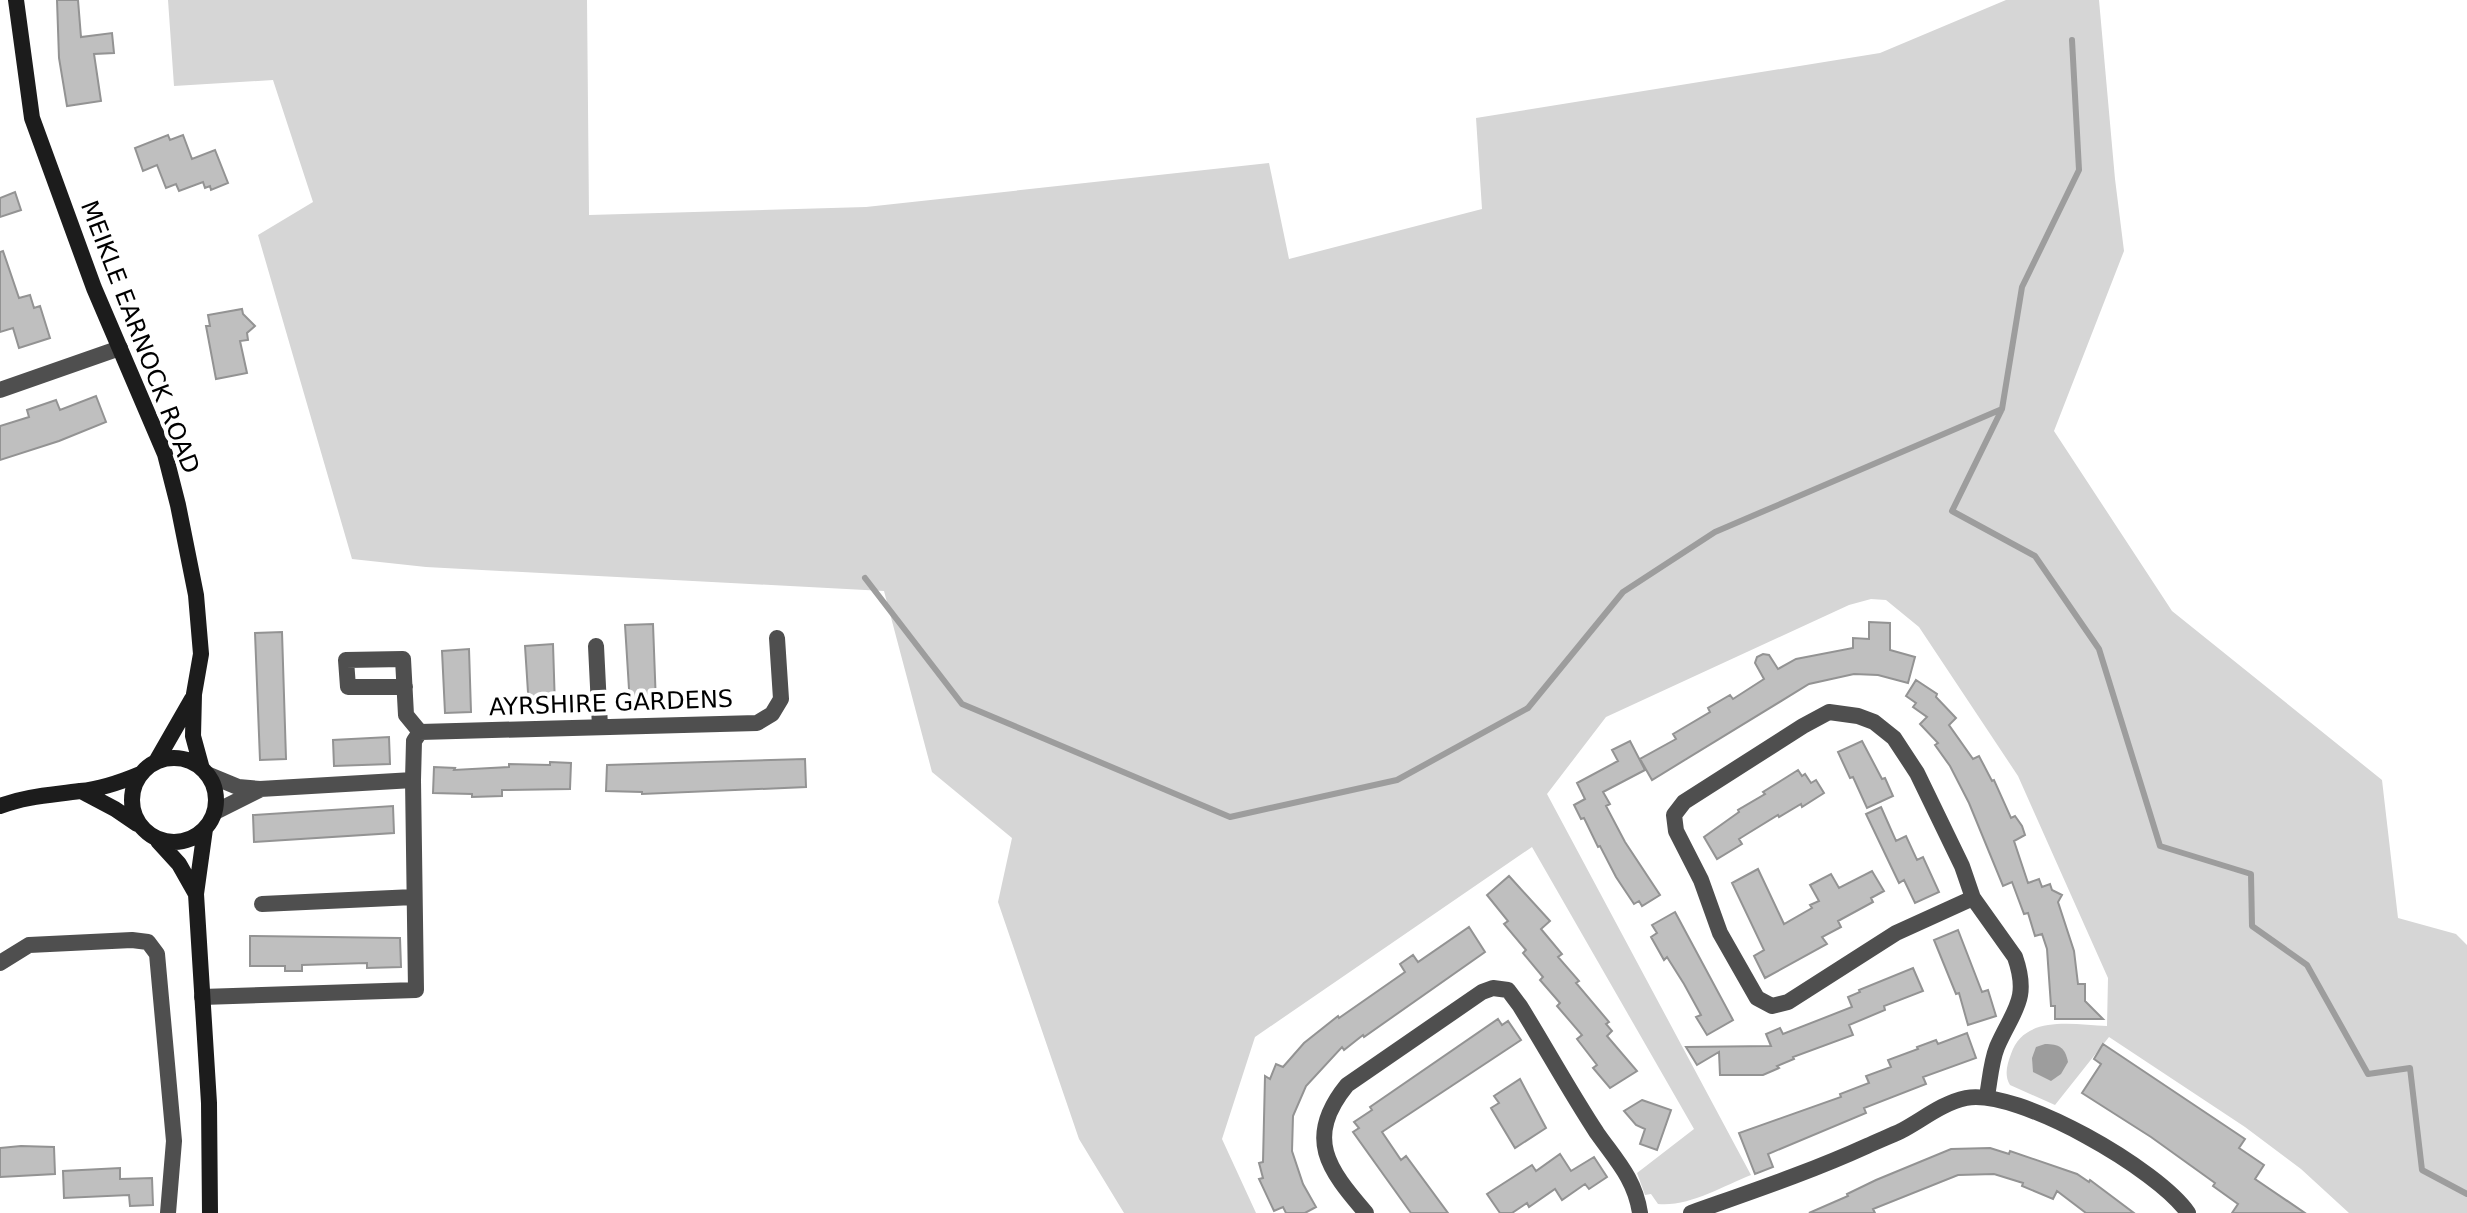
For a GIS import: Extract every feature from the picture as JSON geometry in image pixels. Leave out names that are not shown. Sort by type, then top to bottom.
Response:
[{"type":"street","name":"MEIKLE EARNOCK ROAD","points":[[16,0],[32,118],[94,288],[165,454],[178,505],[196,595],[201,654],[194,694],[193,736],[206,772]]},
{"type":"street","points":[[0,390],[120,348]]},
{"type":"street","name":"AYRSHIRE GARDENS","points":[[420,732],[757,723],[772,714],[781,699],[777,638]]},
{"type":"street","points":[[596,646],[600,727]]},
{"type":"street","points":[[202,997],[416,990],[413,780],[414,741],[420,732],[406,715],[405,687]]},
{"type":"street","name":"MEIKLE EARNOCK ROAD","points":[[157,760],[194,694]]},
{"type":"street","points":[[1973,898],[1896,933],[1788,1002],[1772,1006],[1757,998],[1720,933],[1701,880],[1676,831],[1674,815],[1684,802],[1829,712],[1858,716],[1886,730],[1904,751],[1931,800],[1962,866],[1973,898],[2015,957],[2021,980],[2020,999],[1997,1048],[1987,1096]]},
{"type":"street","points":[[0,806],[52,793],[114,785],[140,774],[157,760],[176,757],[195,763],[206,772],[238,787],[260,789],[413,780]]},
{"type":"street","points":[[206,772],[216,793],[215,812],[205,829],[196,894],[209,1103],[210,1213]]},
{"type":"street","points":[[138,825],[131,807],[132,788],[140,774]]},
{"type":"street","points":[[215,812],[260,789]]},
{"type":"street","points":[[81,791],[115,809],[157,839],[179,864],[196,894]]},
{"type":"street","points":[[157,839],[171,843],[190,840],[205,829]]},
{"type":"street","points":[[262,904],[414,897]]},
{"type":"street","points":[[0,963],[29,945],[132,940],[148,942],[157,954],[174,1141],[168,1213]]},
{"type":"street","points":[[1366,1213],[1333,1173],[1325,1154],[1324,1133],[1334,1100],[1347,1085],[1482,992],[1493,988],[1508,990],[1520,1006],[1597,1133],[1627,1172],[1638,1198],[1640,1213]]},
{"type":"street","points":[[1691,1213],[1841,1158],[1964,1099],[1987,1096],[2021,1107],[2101,1145],[2150,1177],[2188,1213]]},
{"type":"shaded area","points":[[168,0],[587,0],[589,215],[866,207],[1269,163],[1289,259],[1482,209],[1476,118],[1880,53],[2006,0],[2099,0],[2124,251],[2054,431],[2172,611],[2382,780],[2398,918],[2456,934],[2467,945],[2467,1213],[2349,1213],[2301,1169],[2245,1127],[2109,1037],[2055,1105],[2010,1085],[2007,1066],[2018,1041],[2027,1033],[2052,1025],[2107,1026],[2108,978],[2018,776],[1919,627],[1886,600],[1871,599],[1849,605],[1606,717],[1547,794],[1751,1175],[1682,1202],[1658,1204],[1651,1194],[1645,1195],[1637,1173],[1694,1129],[1532,847],[1255,1037],[1222,1139],[1256,1213],[1124,1213],[1079,1139],[998,902],[1012,838],[932,772],[884,591],[426,567],[352,559],[258,235],[313,202],[273,80],[174,86]]},
{"type":"shaded area","points":[[2045,1044],[2061,1047],[2068,1062],[2061,1074],[2051,1081],[2033,1072],[2032,1058],[2036,1047]]},
{"type":"building","points":[[57,0],[78,0],[81,37],[112,33],[114,53],[94,54],[101,101],[67,106],[59,58]]},
{"type":"building","points":[[168,135],[170,140],[183,135],[192,159],[215,150],[228,183],[211,190],[210,186],[205,188],[203,182],[179,191],[176,184],[166,188],[157,165],[143,171],[135,148]]},
{"type":"building","points":[[15,192],[21,210],[0,217],[0,198]]},
{"type":"building","points":[[3,251],[19,298],[30,295],[34,308],[40,306],[50,338],[19,348],[13,328],[0,332],[0,252]]},
{"type":"building","points":[[242,309],[255,326],[247,333],[248,340],[240,341],[247,373],[216,379],[206,326],[210,326],[208,315]]},
{"type":"building","points":[[96,396],[106,422],[0,460],[0,426],[29,417],[27,410],[56,400],[60,410]]},
{"type":"building","points":[[1869,622],[1890,623],[1890,650],[1915,657],[1908,683],[1878,675],[1854,674],[1809,684],[1652,780],[1640,759],[1676,739],[1673,734],[1710,712],[1708,708],[1730,695],[1733,699],[1764,679],[1755,663],[1757,657],[1769,655],[1778,669],[1796,659],[1853,648],[1853,638],[1869,639]]},
{"type":"building","points":[[653,624],[656,704],[630,705],[625,625]]},
{"type":"building","points":[[282,632],[286,759],[260,760],[255,633]]},
{"type":"building","points":[[553,644],[555,707],[529,708],[525,646]]},
{"type":"building","points":[[469,649],[471,712],[445,713],[442,651]]},
{"type":"building","points":[[1916,680],[1937,694],[1936,697],[1956,718],[1949,725],[1973,759],[1979,756],[2011,818],[2015,816],[2022,826],[2025,835],[2014,841],[2028,883],[2039,879],[2042,887],[2050,884],[2052,890],[2062,895],[2058,902],[2074,951],[2078,984],[2085,984],[2085,1001],[2103,1019],[2055,1019],[2055,1006],[2051,1006],[2047,949],[2042,934],[2035,936],[2028,913],[2024,914],[2012,882],[2003,886],[1969,803],[1935,745],[1938,743],[1920,724],[1927,717],[1913,707],[1916,703],[1906,696]]},
{"type":"building","points":[[389,737],[390,764],[334,766],[333,740]]},
{"type":"building","points":[[1630,741],[1645,770],[1603,792],[1610,804],[1606,806],[1625,842],[1660,895],[1642,906],[1639,901],[1634,904],[1574,805],[1585,799],[1577,783],[1618,761],[1612,750]]},
{"type":"building","points":[[1862,741],[1893,796],[1867,808],[1838,752]]},
{"type":"building","points":[[805,759],[806,787],[642,794],[606,791],[607,765]]},
{"type":"building","points":[[550,762],[571,763],[570,789],[502,790],[502,796],[472,797],[472,794],[433,793],[434,767],[454,770],[509,767],[509,764],[550,765]]},
{"type":"building","points":[[1798,770],[1811,783],[1816,780],[1824,793],[1747,834],[1739,839],[1742,844],[1717,859],[1704,837]]},
{"type":"building","points":[[393,806],[394,833],[254,842],[253,815]]},
{"type":"building","points":[[1881,807],[1896,841],[1906,836],[1917,860],[1923,857],[1939,892],[1915,903],[1904,880],[1899,883],[1866,814]]},
{"type":"building","points":[[1758,869],[1784,924],[1819,901],[1810,885],[1831,874],[1839,888],[1872,871],[1884,891],[1871,898],[1873,902],[1838,921],[1841,927],[1822,937],[1827,944],[1765,978],[1754,956],[1764,950],[1732,883]]},
{"type":"building","points":[[1509,876],[1550,921],[1541,929],[1562,954],[1558,957],[1579,981],[1576,983],[1609,1022],[1606,1024],[1612,1031],[1607,1036],[1637,1071],[1610,1088],[1593,1068],[1597,1065],[1577,1039],[1582,1035],[1557,1006],[1560,1003],[1540,980],[1543,977],[1523,953],[1526,950],[1504,924],[1508,921],[1487,895]]},
{"type":"building","points":[[1675,912],[1733,1020],[1707,1035],[1696,1017],[1701,1015],[1684,984],[1667,957],[1664,960],[1651,937],[1657,933],[1652,925]]},
{"type":"building","points":[[1469,927],[1485,952],[1364,1037],[1344,1050],[1342,1047],[1306,1086],[1293,1116],[1292,1151],[1303,1184],[1316,1207],[1305,1213],[1286,1213],[1283,1207],[1274,1211],[1259,1179],[1263,1178],[1259,1163],[1263,1162],[1265,1076],[1270,1079],[1276,1064],[1283,1067],[1304,1043],[1338,1016],[1405,972],[1400,964],[1413,955],[1418,962]]},
{"type":"building","points":[[1958,930],[1982,992],[1988,990],[1996,1016],[1968,1025],[1959,993],[1956,994],[1934,940]]},
{"type":"building","points":[[250,936],[400,938],[401,967],[367,968],[367,963],[302,965],[302,971],[285,971],[285,966],[250,966]]},
{"type":"building","points":[[1913,968],[1923,991],[1884,1006],[1885,1010],[1849,1025],[1853,1035],[1793,1057],[1763,1075],[1720,1075],[1719,1052],[1697,1065],[1686,1047],[1771,1046],[1766,1034],[1780,1028],[1783,1034],[1852,1007],[1848,997]]},
{"type":"building","points":[[1498,1019],[1502,1025],[1508,1021],[1521,1040],[1382,1132],[1401,1160],[1406,1156],[1448,1213],[1411,1213],[1353,1132],[1359,1128],[1354,1122],[1372,1110],[1370,1107]]},
{"type":"building","points":[[1967,1033],[1976,1058],[1923,1077],[1926,1084],[1864,1108],[1866,1113],[1768,1154],[1773,1167],[1755,1174],[1739,1133],[1841,1097],[1840,1094],[1869,1083],[1866,1076],[1891,1067],[1888,1060],[1936,1040],[1938,1044]]},
{"type":"building","points":[[2103,1044],[2245,1139],[2239,1148],[2264,1165],[2255,1179],[2305,1213],[2232,1213],[2238,1204],[2213,1186],[2215,1183],[2082,1093],[2101,1064],[2094,1059]]},
{"type":"building","points":[[1520,1079],[1546,1128],[1515,1148],[1491,1108],[1499,1103],[1494,1096]]},
{"type":"building","points":[[1642,1100],[1671,1110],[1657,1150],[1640,1144],[1645,1129],[1636,1125],[1624,1111]]},
{"type":"building","points":[[54,1147],[55,1174],[0,1177],[0,1148]]},
{"type":"building","points":[[1990,1148],[2009,1154],[2010,1151],[2077,1174],[2134,1213],[2086,1213],[2057,1191],[2053,1199],[2022,1186],[2023,1183],[1994,1174],[1958,1175],[1873,1209],[1875,1213],[1809,1213],[1876,1180],[1951,1149]]},
{"type":"building","points":[[1560,1154],[1571,1171],[1594,1157],[1607,1177],[1589,1189],[1585,1184],[1562,1200],[1555,1189],[1529,1207],[1527,1203],[1512,1213],[1500,1213],[1487,1194],[1532,1165],[1536,1171]]},
{"type":"building","points":[[120,1168],[120,1179],[152,1178],[153,1205],[130,1206],[129,1195],[64,1198],[63,1171]]},
{"type":"waterway","points":[[2002,409],[2022,287],[2079,170],[2072,40]]},
{"type":"waterway","points":[[865,578],[962,704],[1230,817],[1397,780],[1528,708],[1623,592],[1715,532],[2002,409],[1952,511],[2035,556],[2099,649],[2160,846],[2251,874],[2252,926],[2307,965],[2368,1074],[2410,1068],[2422,1170],[2467,1194]]}]
